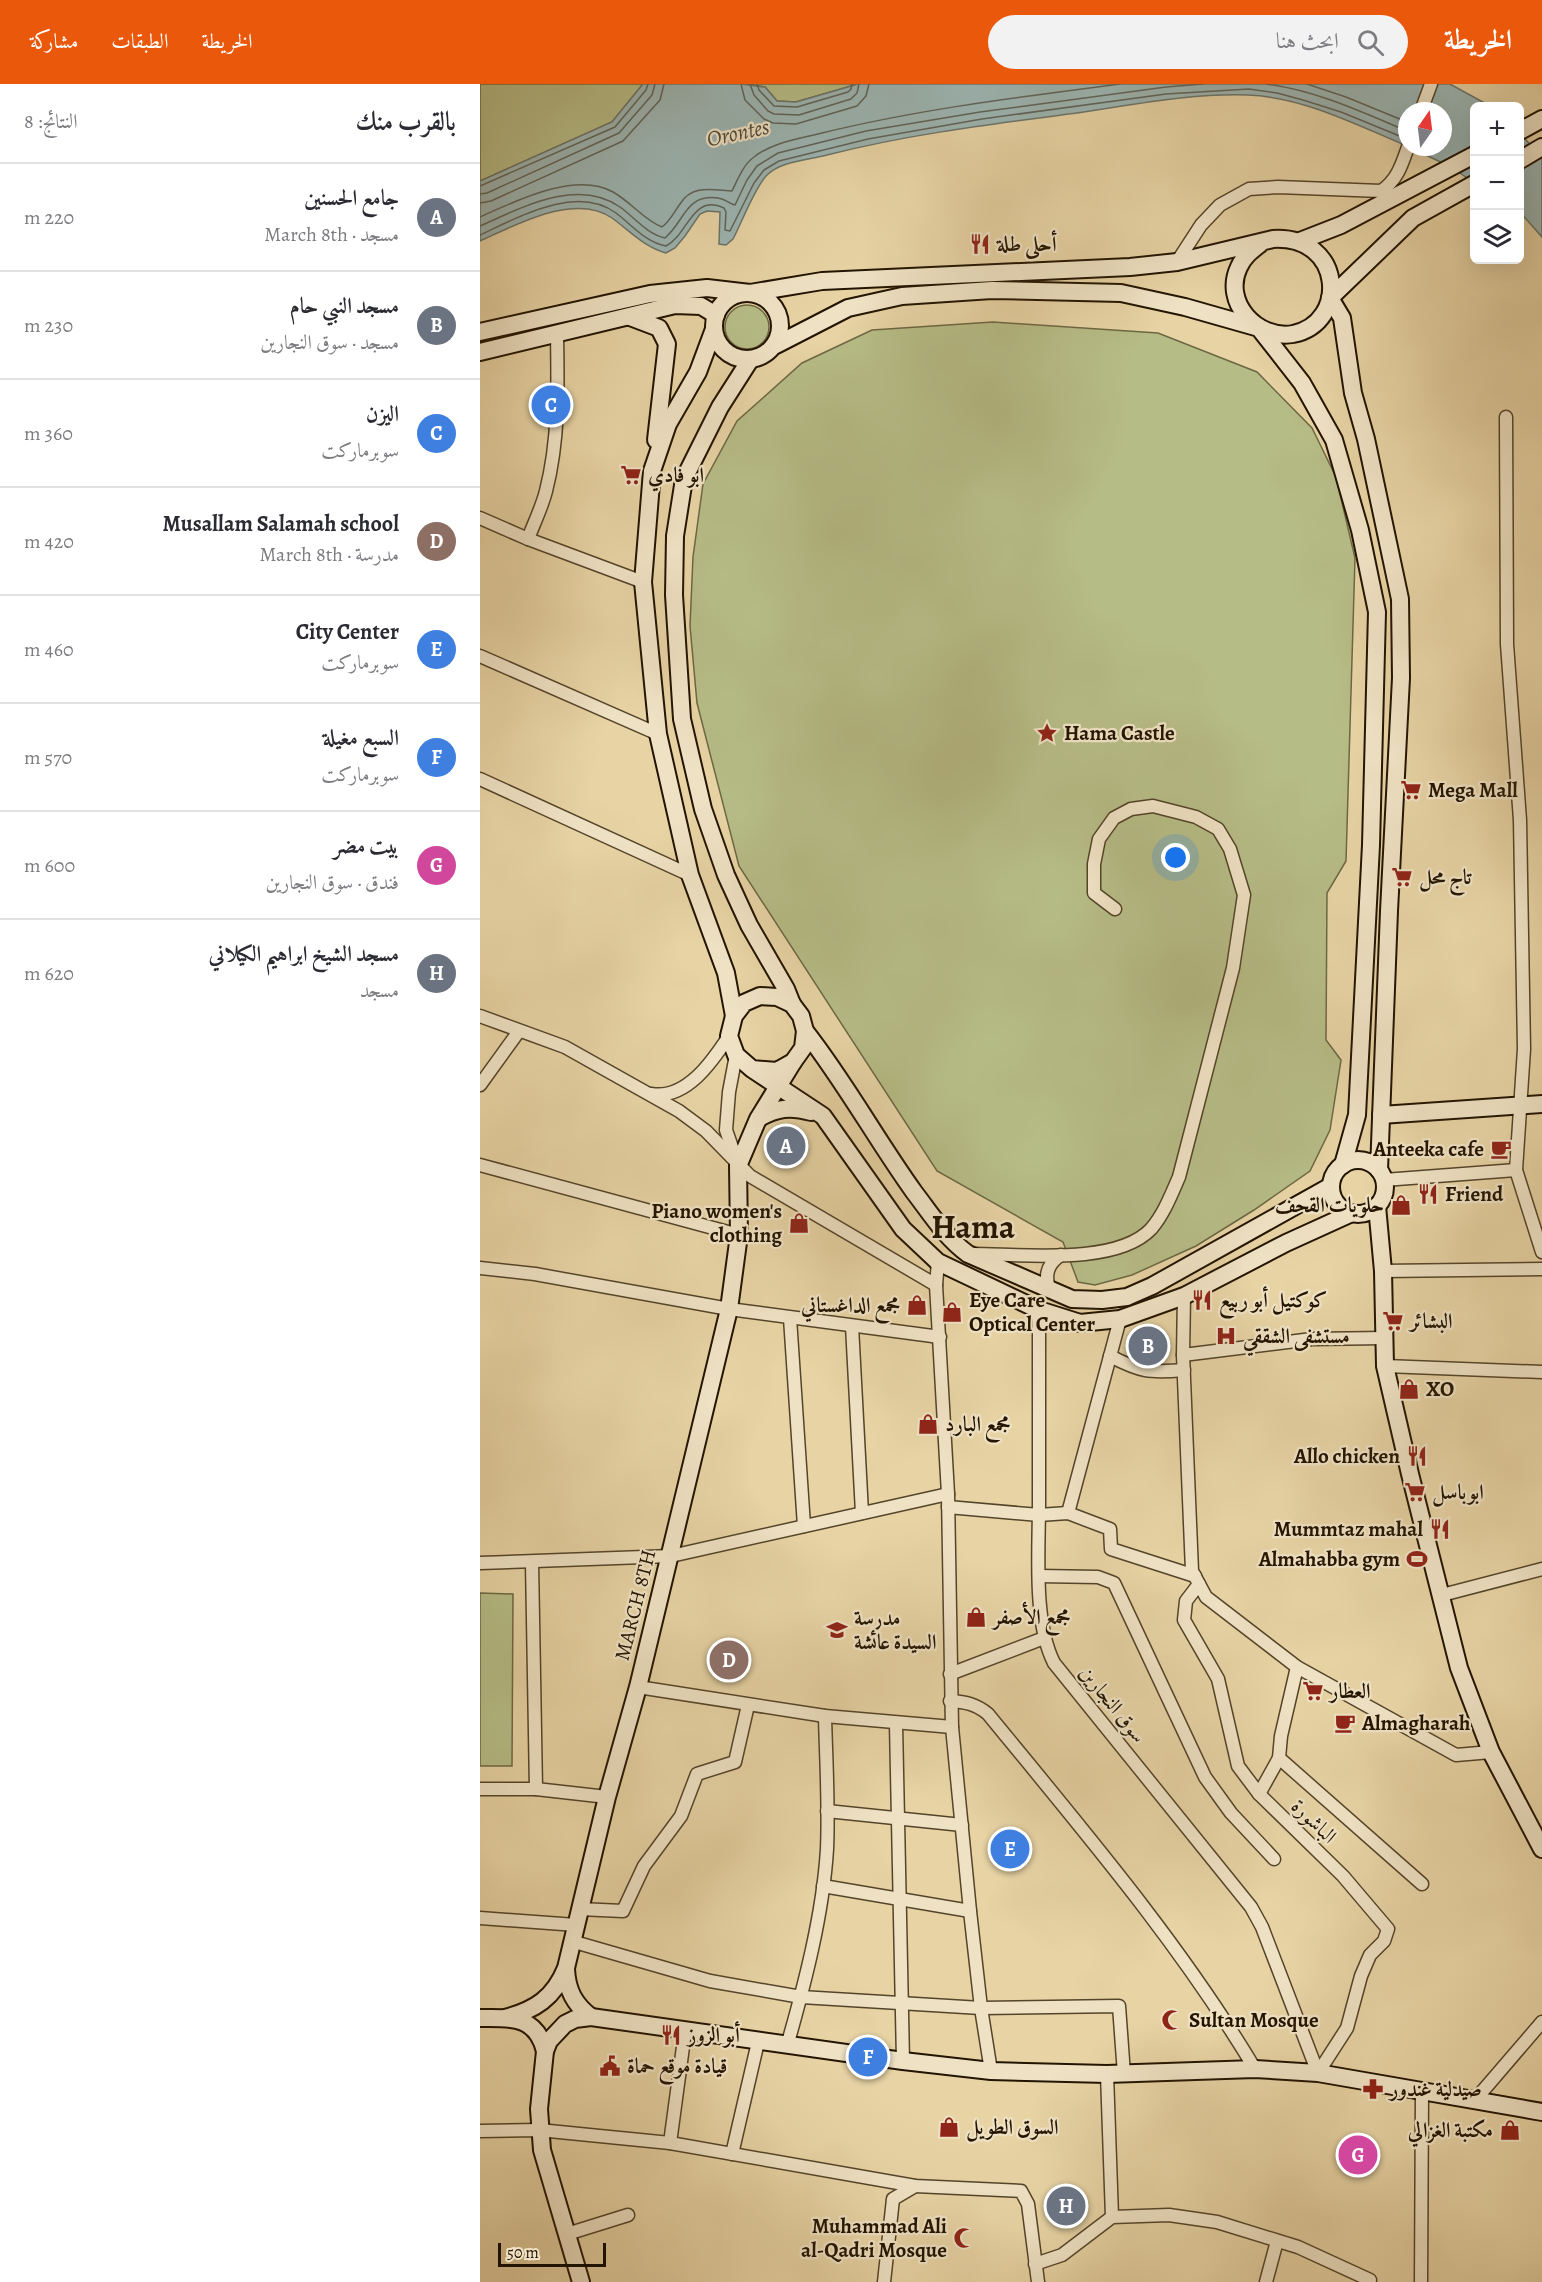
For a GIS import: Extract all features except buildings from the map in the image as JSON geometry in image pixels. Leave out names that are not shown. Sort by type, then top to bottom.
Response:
[{"type":"main road","points":[[1524,129],[1542,119]]},
{"type":"main road","points":[[1524,158],[1542,147]]},
{"type":"main road","points":[[1300,241],[1341,225],[1472,156]]},
{"type":"main road","points":[[1330,298],[1413,218],[1470,186]]},
{"type":"main road","points":[[480,352],[675,305],[701,306],[715,322],[722,348],[739,359],[750,360],[760,358],[776,345],[848,308],[902,296],[992,290],[1121,293],[1185,307],[1276,334],[1294,334],[1310,327],[1323,314],[1330,298],[1331,281],[1326,264],[1316,250],[1300,241],[1287,238],[1177,262],[1130,267],[822,281],[738,294],[728,299],[720,307],[715,322],[698,372],[668,424],[652,471]]},
{"type":"main road","points":[[1260,244],[1247,254],[1238,269],[1234,285],[1237,303],[1246,317],[1259,328],[1302,382],[1334,440],[1360,530],[1377,612],[1371,834],[1357,1115],[1343,1165]]},
{"type":"main road","points":[[480,332],[650,294],[706,288],[761,295],[771,302],[781,322],[776,345]]},
{"type":"main road","points":[[1330,298],[1342,318],[1353,393],[1366,439],[1400,599],[1401,678],[1381,1114],[1384,1194],[1377,1206],[1361,1214],[1352,1213],[1337,1203],[1331,1186],[1336,1170],[1343,1165],[1350,1161],[1366,1161],[1382,1175]]},
{"type":"main road","points":[[629,317],[659,328],[667,344],[652,471],[643,582],[658,734],[690,875],[726,973],[734,1016]]},
{"type":"main road","points":[[750,360],[720,407],[684,479],[675,536],[674,584],[682,719],[703,809],[726,875],[749,925],[786,989],[792,1004],[801,1016],[806,1031],[903,1176],[941,1229],[968,1254],[1071,1299],[1102,1300],[1128,1297],[1190,1266],[1331,1186]]},
{"type":"main road","points":[[792,1004],[777,997],[760,996],[744,1003],[734,1016],[729,1036],[736,1056],[823,1116],[903,1229],[938,1262],[1039,1310],[1080,1323],[1120,1319],[1184,1296],[1286,1243],[1352,1213]]},
{"type":"main road","points":[[738,1166],[758,1119],[803,1048],[806,1031]]},
{"type":"main road","points":[[752,1069],[773,1072],[792,1062]]},
{"type":"main road","points":[[1381,1114],[1542,1104]]},
{"type":"main road","points":[[758,1119],[785,1107],[823,1116]]},
{"type":"main road","name":"MARCH 8TH","points":[[506,2018],[540,2005],[551,1995],[566,1968],[607,1797],[638,1686],[729,1309],[739,1235],[738,1166]]},
{"type":"main road","points":[[1377,1206],[1383,1271],[1385,1366],[1459,1668],[1491,1752],[1542,1849]]},
{"type":"main road","points":[[566,1968],[569,1991],[581,2010],[591,2017]]},
{"type":"main road","points":[[581,2282],[547,2168],[540,2130],[539,2109],[545,2051],[556,2031],[575,2019],[591,2017],[787,2046],[991,2071],[1116,2074],[1255,2069],[1318,2073],[1542,2112]]},
{"type":"main road","points":[[480,2018],[515,2019],[532,2027],[538,2034],[545,2051]]},
{"type":"street","points":[[1424,102],[1431,84]]},
{"type":"street","points":[[1177,262],[1201,225],[1220,205],[1249,189],[1278,187],[1381,191],[1390,185],[1399,172],[1405,156]]},
{"type":"street","points":[[528,539],[546,493],[556,442],[557,335]]},
{"type":"street","points":[[1506,417],[1507,644],[1520,832],[1524,1049],[1516,1170],[1542,1252]]},
{"type":"street","points":[[480,518],[528,539],[643,582]]},
{"type":"street","points":[[480,656],[658,734]]},
{"type":"street","points":[[480,779],[690,875]]},
{"type":"street","points":[[968,1254],[1061,1255],[1110,1251],[1134,1241],[1150,1230],[1167,1206],[1179,1177],[1233,968],[1244,895],[1230,849],[1218,829],[1196,817],[1153,806],[1131,809],[1114,818],[1099,839],[1094,864],[1094,893],[1115,909]]},
{"type":"street","points":[[480,1016],[565,1047],[679,1111],[706,1131],[750,1176],[936,1285]]},
{"type":"street","points":[[480,1085],[519,1031]]},
{"type":"street","points":[[644,1093],[661,1096],[675,1093],[710,1064],[729,1036]]},
{"type":"street","points":[[736,1056],[729,1092],[726,1130],[738,1166]]},
{"type":"street","points":[[480,1165],[739,1235]]},
{"type":"street","points":[[1382,1175],[1516,1170]]},
{"type":"street","points":[[1050,1291],[1048,1270],[1061,1255]]},
{"type":"street","points":[[938,1262],[936,1285],[948,1494],[950,1701],[970,1911],[991,2071]]},
{"type":"street","points":[[480,1268],[535,1274],[729,1309],[940,1337]]},
{"type":"street","points":[[1383,1271],[1542,1269]]},
{"type":"street","points":[[1184,1296],[1183,1355],[1192,1571],[1206,1597],[1297,1667],[1456,1755],[1491,1752]]},
{"type":"street","name":"سوق النجارين","points":[[1039,1310],[1039,1576],[1044,1638],[1054,1663],[1251,1907],[1262,1927],[1318,2073]]},
{"type":"street","points":[[790,1318],[804,1526]]},
{"type":"street","points":[[1068,1514],[1120,1319]]},
{"type":"street","points":[[852,1326],[862,1513]]},
{"type":"street","points":[[1183,1355],[1312,1339],[1384,1338]]},
{"type":"street","points":[[1110,1356],[1135,1369],[1152,1373],[1184,1370]]},
{"type":"street","points":[[1385,1366],[1542,1372]]},
{"type":"street","points":[[480,1563],[670,1556],[948,1494]]},
{"type":"street","points":[[948,1508],[1039,1515],[1068,1514],[1110,1529],[1111,1549],[1197,1580]]},
{"type":"street","points":[[532,1562],[536,1789]]},
{"type":"street","points":[[1442,1595],[1542,1569]]},
{"type":"street","points":[[1039,1576],[1098,1577],[1114,1583],[1205,1777],[1231,1813],[1274,1858]]},
{"type":"street","name":"الباشورة","points":[[1197,1580],[1186,1601],[1184,1620],[1218,1679],[1239,1766],[1259,1794],[1343,1876],[1388,1929],[1384,1941],[1370,1955],[1361,1976],[1347,2028],[1318,2073]]},
{"type":"street","points":[[950,1674],[1044,1638]]},
{"type":"street","points":[[1259,1794],[1279,1758],[1281,1736],[1297,1667]]},
{"type":"street","points":[[638,1686],[825,1716],[896,1724],[952,1727]]},
{"type":"street","points":[[950,1701],[966,1702],[978,1706],[988,1714],[1134,1894],[1206,1990],[1255,2069]]},
{"type":"street","points":[[480,1917],[577,1917],[623,1911],[644,1866],[681,1816],[697,1774],[735,1762],[748,1705]]},
{"type":"street","points":[[787,2046],[801,1997],[823,1886],[828,1811],[825,1716]]},
{"type":"street","points":[[896,1724],[903,2061]]},
{"type":"street","points":[[1279,1758],[1422,1884]]},
{"type":"street","points":[[480,1789],[536,1789],[607,1797]]},
{"type":"street","points":[[828,1811],[962,1825]]},
{"type":"street","points":[[823,1886],[970,1911]]},
{"type":"street","points":[[571,1941],[710,1981],[801,1997],[981,2008],[1119,2006],[1112,2217]]},
{"type":"street","points":[[1475,2100],[1542,2022]]},
{"type":"street","points":[[670,2143],[685,2032]]},
{"type":"street","points":[[732,2154],[758,2042]]},
{"type":"street","points":[[1421,2282],[1422,2091]]},
{"type":"street","points":[[480,2131],[540,2130],[670,2143],[915,2186],[1021,2191],[1028,2204],[1038,2282]]},
{"type":"street","points":[[884,2282],[893,2199],[915,2186]]},
{"type":"street","points":[[567,2234],[628,2215]]},
{"type":"street","points":[[1035,2264],[1062,2254],[1112,2217],[1170,2215],[1218,2222],[1298,2247],[1370,2280]]},
{"type":"street","points":[[1266,2282],[1277,2241]]},
{"type":"green space","points":[[480,84],[643,84],[612,122],[480,181]]},
{"type":"green space","points":[[741,84],[858,84],[796,102],[777,101],[765,87]]},
{"type":"green space","points":[[747,305],[756,306],[763,311],[768,318],[768,336],[763,343],[756,348],[747,349],[738,348],[731,343],[726,336],[725,327],[726,318],[731,311],[738,306]]},
{"type":"green space","points":[[993,322],[1158,333],[1257,372],[1312,428],[1336,477],[1355,558],[1346,861],[1327,893],[1326,1040],[1341,1060],[1330,1130],[1310,1171],[1254,1210],[1196,1246],[1132,1275],[1095,1285],[1078,1282],[1063,1242],[937,1171],[739,866],[697,703],[690,626],[693,557],[703,484],[737,421],[802,363],[872,330]]},
{"type":"green space","points":[[480,1593],[513,1594],[512,1766],[480,1766]]},
{"type":"water","name":"Orontes","points":[[643,84],[741,84],[765,87],[777,101],[796,102],[858,84],[1450,84],[1483,102],[1470,102],[1470,180],[1453,168],[1428,156],[1452,156],[1452,102],[1398,102],[1398,142],[1329,113],[1289,101],[1248,95],[1205,96],[951,130],[889,141],[787,164],[773,170],[762,180],[733,239],[726,245],[719,244],[720,212],[707,211],[700,214],[675,248],[666,253],[644,243],[612,218],[597,211],[581,208],[546,214],[480,241],[480,181],[612,122]]},
{"type":"water","points":[[1524,138],[1542,158],[1542,237],[1524,217]]},
{"type":"place","name":"أحلى طلة","points":[[980,244]]},
{"type":"place","name":"اليزن","points":[[551,405]]},
{"type":"place","name":"ابو فادي","points":[[631,475]]},
{"type":"place","name":"Hama Castle","points":[[1047,733]]},
{"type":"place","name":"Mega Mall","points":[[1411,790]]},
{"type":"place","name":"تاج محل","points":[[1402,877]]},
{"type":"place","name":"جامع الحسنين","points":[[786,1146]]},
{"type":"place","name":"Anteeka cafe","points":[[1501,1149]]},
{"type":"place","name":"Friend","points":[[1428,1194]]},
{"type":"place","name":"حلويات القحف","points":[[1401,1205]]},
{"type":"place","name":"Piano women's clothing","points":[[799,1223]]},
{"type":"place","name":"كوكتيل أبو ربيع","points":[[1202,1300]]},
{"type":"place","name":"مجمع الداغستاني","points":[[917,1305]]},
{"type":"place","name":"Eye Care Optical Center","points":[[952,1312]]},
{"type":"place","name":"البشائر","points":[[1393,1321]]},
{"type":"place","name":"مستشفى الشققي","points":[[1226,1336]]},
{"type":"place","name":"مسجد النبي حام","points":[[1148,1346]]},
{"type":"place","name":"XO","points":[[1409,1389]]},
{"type":"place","name":"مجمع البارد","points":[[928,1424]]},
{"type":"place","name":"Allo chicken","points":[[1417,1456]]},
{"type":"place","name":"ابوباسل","points":[[1415,1492]]},
{"type":"place","name":"Mummtaz mahal","points":[[1440,1529]]},
{"type":"place","name":"Almahabba gym","points":[[1417,1559]]},
{"type":"place","name":"مجمع الأصفر","points":[[976,1617]]},
{"type":"place","name":"مدرسة السيدة عائشة","points":[[837,1630]]},
{"type":"place","name":"Musallam Salamah school","points":[[729,1660]]},
{"type":"place","name":"العطار","points":[[1313,1691]]},
{"type":"place","name":"Almagharah","points":[[1345,1723]]},
{"type":"place","name":"City Center","points":[[1010,1849]]},
{"type":"place","name":"Sultan Mosque","points":[[1172,2020]]},
{"type":"place","name":"أبو الزوز","points":[[671,2035]]},
{"type":"place","name":"السبع مغيلة","points":[[868,2057]]},
{"type":"place","name":"قيادة موقع حماة","points":[[610,2066]]},
{"type":"place","name":"صيدلية غندور","points":[[1373,2089]]},
{"type":"place","name":"السوق الطويل","points":[[949,2127]]},
{"type":"place","name":"مكتبة الغزالي","points":[[1510,2130]]},
{"type":"place","name":"بيت مضر","points":[[1358,2155]]},
{"type":"place","name":"مسجد الشيخ ابراهيم الكيلاني","points":[[1066,2206]]},
{"type":"place","name":"Muhammad Ali al-Qadri Mosque","points":[[964,2238]]},
{"type":"district","name":"Hama","points":[[973,1226]]}]
